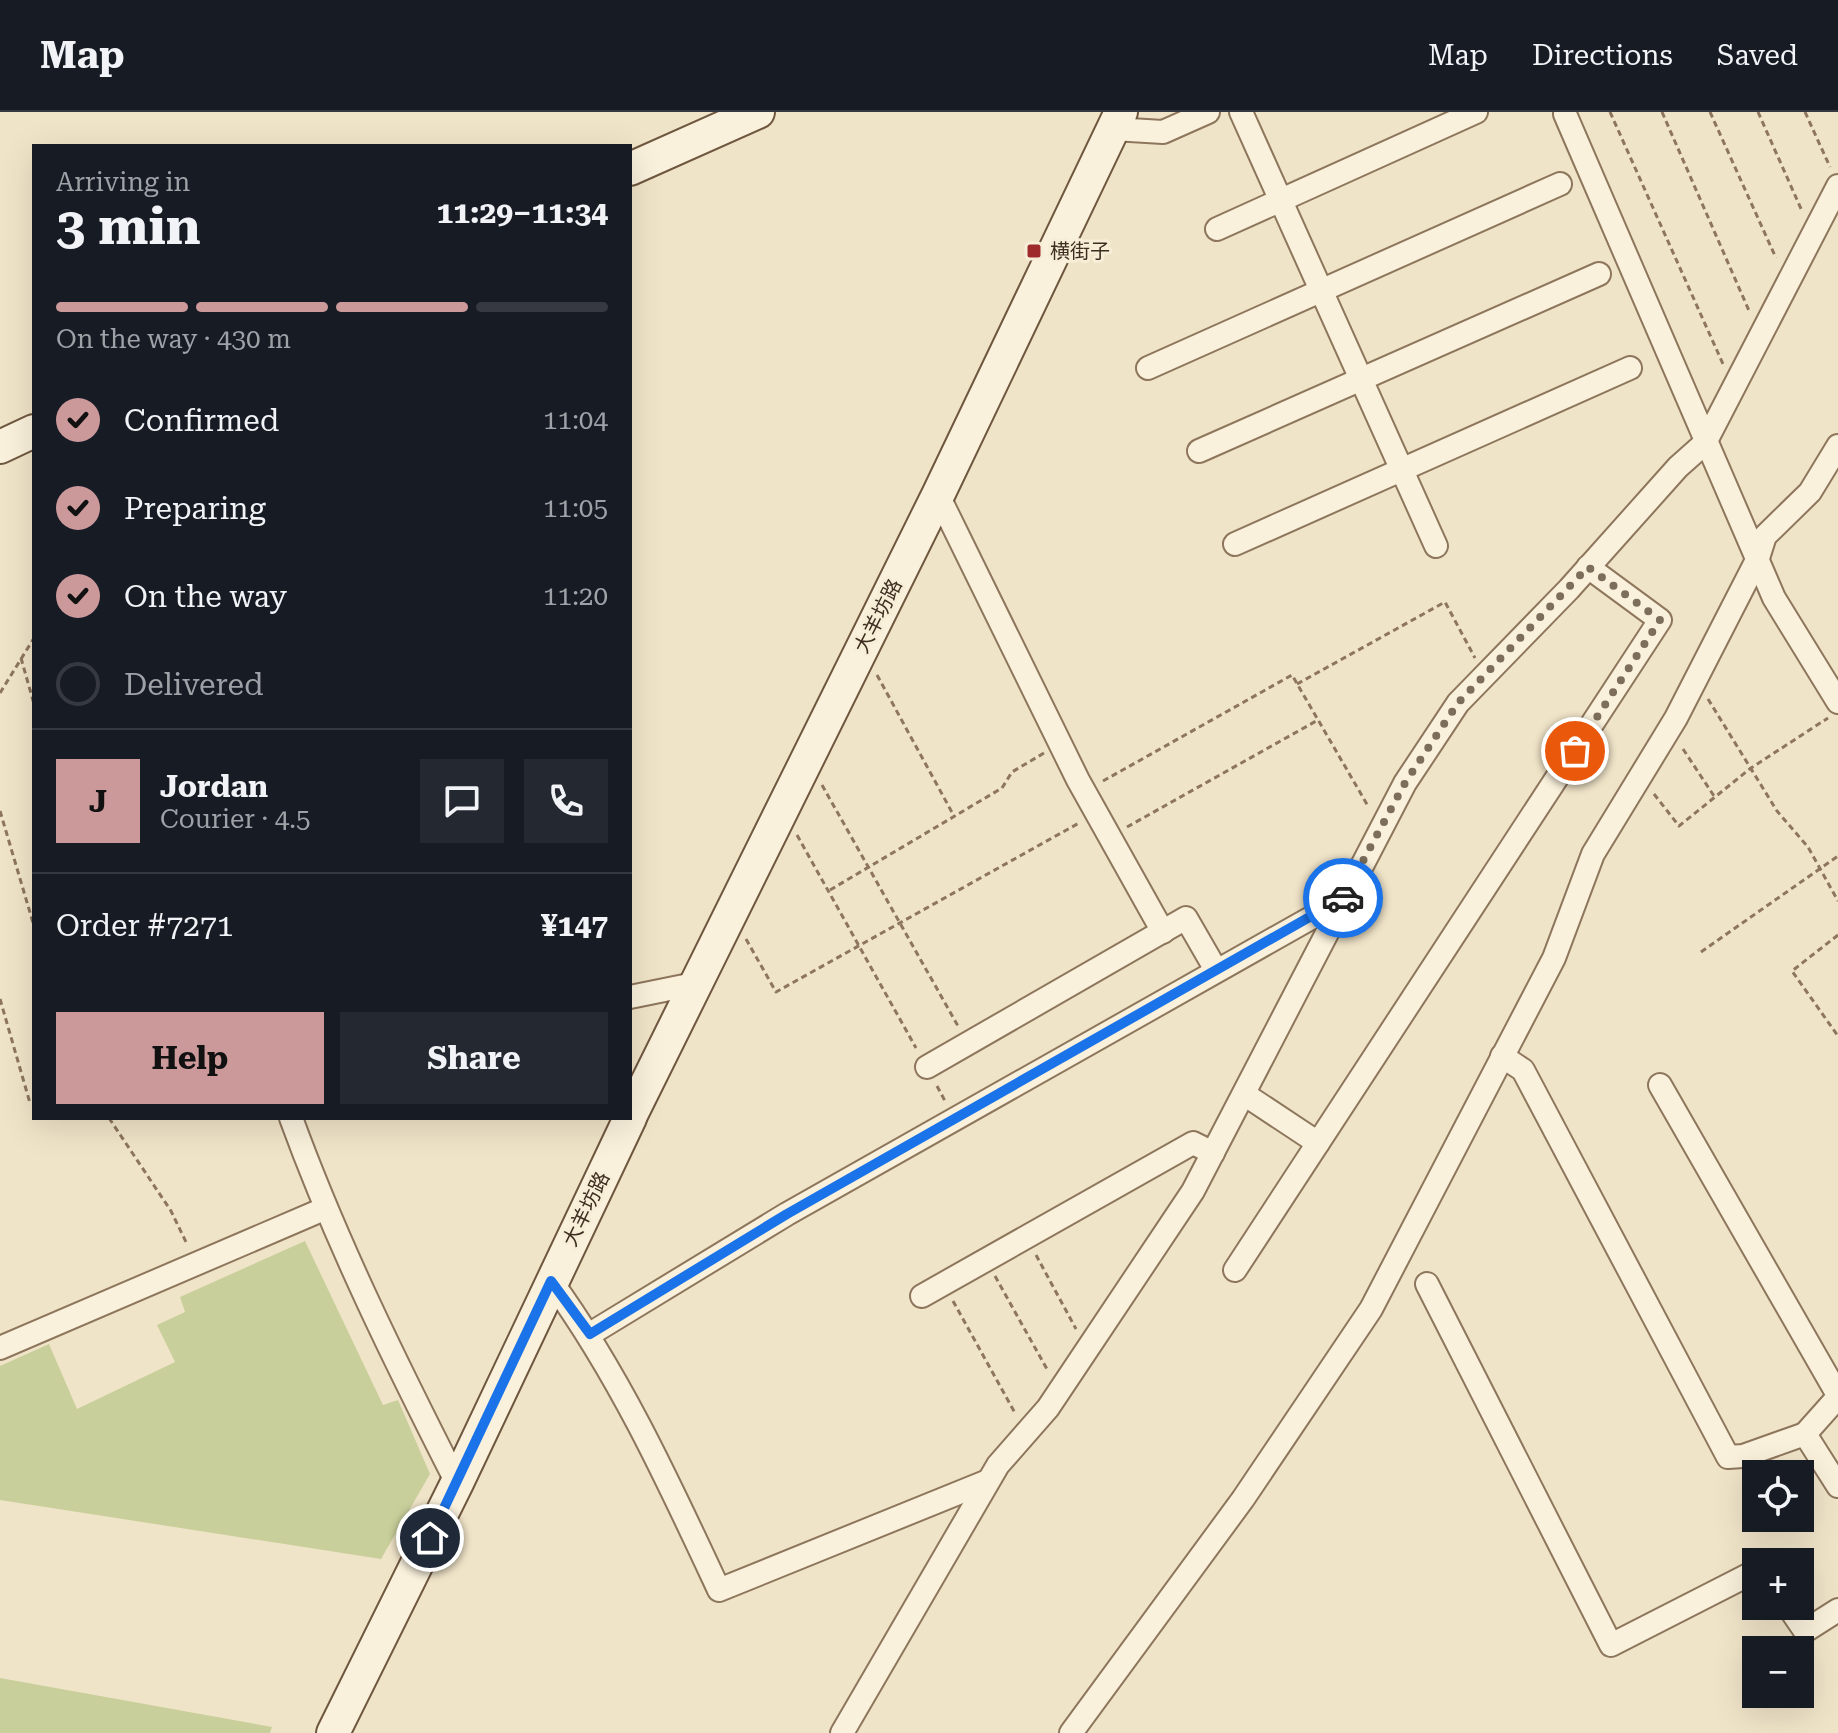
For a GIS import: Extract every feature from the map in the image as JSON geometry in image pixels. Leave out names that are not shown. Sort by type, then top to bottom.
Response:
[{"type":"main road","points":[[632,168],[758,112]]},
{"type":"main road","name":"大羊坊路","points":[[632,1114],[730,910],[938,495],[1117,120]]},
{"type":"main road","points":[[0,447],[32,432]]},
{"type":"main road","name":"大羊坊路","points":[[333,1733],[457,1483],[629,1120]]},
{"type":"street","points":[[1117,120],[1163,132],[1208,112]]},
{"type":"street","points":[[1241,112],[1436,546]]},
{"type":"street","points":[[1217,229],[1476,112]]},
{"type":"street","points":[[1566,113],[1774,598],[1838,702]]},
{"type":"street","points":[[842,1733],[988,1481],[1059,1391],[1193,1191],[1405,783],[1458,703],[1678,467],[1705,443],[1732,386],[1813,236],[1835,178]]},
{"type":"street","points":[[1148,368],[1560,184]]},
{"type":"street","points":[[1199,451],[1599,274]]},
{"type":"street","points":[[1235,544],[1630,368]]},
{"type":"street","points":[[1071,1733],[1243,1499],[1371,1309],[1554,958],[1593,854],[1669,729],[1758,558],[1765,536],[1810,492],[1838,446]]},
{"type":"street","points":[[938,495],[1084,791],[1163,932]]},
{"type":"street","points":[[1235,1270],[1660,620],[1588,567]]},
{"type":"street","points":[[590,1334],[787,1214],[1341,901]]},
{"type":"street","points":[[927,1067],[1186,918],[1216,970]]},
{"type":"street","points":[[632,997],[694,984]]},
{"type":"street","points":[[1502,1056],[1523,1070],[1728,1457],[1743,1456],[1805,1434],[1838,1396],[1660,1085]]},
{"type":"street","points":[[1244,1094],[1318,1143]]},
{"type":"street","points":[[292,1120],[324,1209],[387,1347],[457,1483]]},
{"type":"street","points":[[922,1296],[1193,1143],[1213,1153]]},
{"type":"street","points":[[0,1348],[324,1209]]},
{"type":"street","points":[[551,1281],[590,1334],[635,1417],[719,1590],[988,1481]]},
{"type":"street","points":[[1427,1284],[1611,1645],[1742,1578]]},
{"type":"street","points":[[1805,1434],[1838,1486]]},
{"type":"street","points":[[1798,1620],[1805,1631],[1838,1610]]},
{"type":"path","points":[[1610,112],[1732,386]]},
{"type":"path","points":[[1662,112],[1760,335]]},
{"type":"path","points":[[1710,112],[1788,284]]},
{"type":"path","points":[[1758,112],[1813,236]]},
{"type":"path","points":[[1805,112],[1835,178]]},
{"type":"path","points":[[1297,684],[1445,602],[1485,675]]},
{"type":"path","points":[[0,693],[32,641]]},
{"type":"path","points":[[862,647],[954,816]]},
{"type":"path","points":[[21,658],[32,697]]},
{"type":"path","points":[[1084,791],[1292,675],[1380,827]]},
{"type":"path","points":[[1696,679],[1838,901]]},
{"type":"path","points":[[1640,776],[1679,826],[1751,768],[1838,712]]},
{"type":"path","points":[[1110,837],[1318,720]]},
{"type":"path","points":[[1669,729],[1714,796]]},
{"type":"path","points":[[828,891],[1002,788],[1012,772],[1061,743]]},
{"type":"path","points":[[807,757],[968,1043]]},
{"type":"path","points":[[781,807],[955,1119]]},
{"type":"path","points":[[0,811],[32,919]]},
{"type":"path","points":[[730,910],[776,992],[1096,813]]},
{"type":"path","points":[[1701,952],[1838,856]]},
{"type":"path","points":[[1838,935],[1792,971],[1838,1036]]},
{"type":"path","points":[[0,999],[30,1103]]},
{"type":"path","points":[[110,1120],[171,1211],[196,1264]]},
{"type":"path","points":[[1034,1252],[1087,1349]]},
{"type":"path","points":[[995,1276],[1059,1391]]},
{"type":"path","points":[[951,1297],[1026,1433]]},
{"type":"green space","points":[[305,1241],[383,1405],[398,1400],[430,1474],[381,1559],[0,1500],[0,1366],[49,1344],[77,1409],[175,1362],[157,1325],[185,1312],[180,1297]]},
{"type":"green space","points":[[0,1678],[272,1727],[270,1733],[0,1733]]},
{"type":"way so far","points":[[1343,898],[1405,783],[1458,703],[1588,567],[1660,620],[1575,751]]},
{"type":"place","name":"横街子","points":[[1034,251]]},
{"type":"route","points":[[430,1538],[551,1281],[590,1334],[787,1214],[1343,898]]}]
